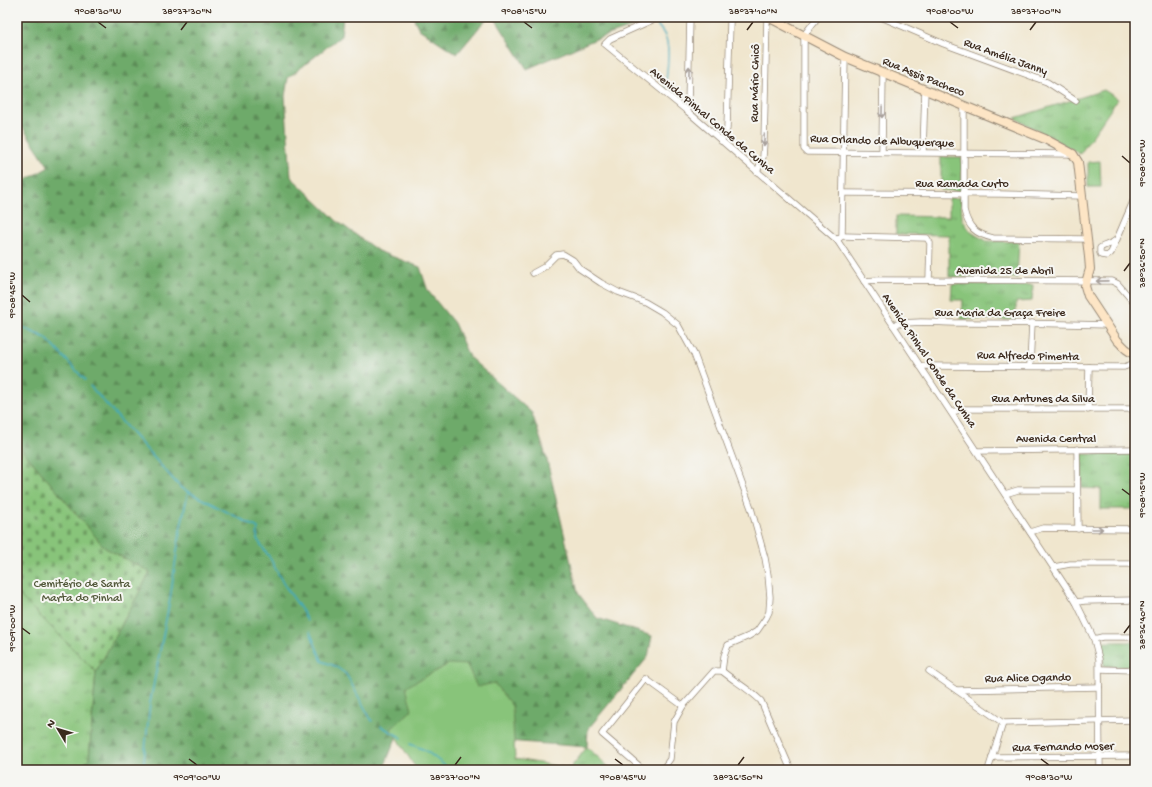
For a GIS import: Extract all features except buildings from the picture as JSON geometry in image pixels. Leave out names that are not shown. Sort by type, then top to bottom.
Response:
[{"type":"street","name":"Avenida Pinhal Conde da Cunha","points":[[660,17],[610,40],[606,44],[687,111],[837,240],[1076,602],[1097,646],[1100,669],[1100,770]]},
{"type":"street","points":[[687,111],[690,17]]},
{"type":"street","points":[[721,141],[727,129],[730,22],[733,17]]},
{"type":"street","name":"Rua Assis Pacheco","points":[[767,17],[845,57],[1045,139],[1073,154]]},
{"type":"street","name":"Rua Mário Chicô","points":[[757,172],[763,157],[764,142],[767,17]]},
{"type":"street","points":[[804,35],[818,17]]},
{"type":"street","name":"Rua Amélia Janny","points":[[881,17],[944,44],[1047,82],[1076,101]]},
{"type":"street","name":"Rua Orlando de Albuquerque","points":[[804,35],[804,149],[807,152],[1073,154]]},
{"type":"street","points":[[842,236],[845,57]]},
{"type":"street","points":[[882,152],[883,73]]},
{"type":"street","points":[[923,152],[925,89]]},
{"type":"street","points":[[964,105],[964,210],[966,220],[972,229],[982,236],[992,238],[1087,239]]},
{"type":"street","points":[[17,131],[19,134],[17,136]]},
{"type":"street","points":[[1073,154],[1078,162],[1087,239],[1090,269],[1085,286],[1088,296],[1122,345],[1135,355]]},
{"type":"street","name":"Rua Ramada Curto","points":[[843,193],[1082,196]]},
{"type":"street","points":[[1116,240],[1135,197]]},
{"type":"street","points":[[837,240],[842,236],[927,238],[930,243],[929,280]]},
{"type":"street","points":[[533,273],[544,267],[556,255],[563,254],[574,260],[580,269],[601,283],[618,292],[645,302],[662,312],[678,326],[694,354],[751,508],[765,558],[770,597],[768,612],[762,626],[749,636],[728,646],[724,656],[722,670]]},
{"type":"street","name":"Avenida 25 de Abril","points":[[864,281],[1112,281],[1116,282],[1126,291],[1135,304]]},
{"type":"street","name":"Rua Maria da Graça Freire","points":[[893,325],[903,323],[1032,323],[1107,325]]},
{"type":"street","points":[[1030,365],[1032,323]]},
{"type":"street","name":"Rua Alfredo Pimenta","points":[[920,366],[1030,365],[1088,367],[1124,366],[1135,363]]},
{"type":"street","points":[[1088,367],[1088,410]]},
{"type":"street","name":"Rua Antunes da Silva","points":[[951,412],[965,409],[1135,409]]},
{"type":"street","points":[[1077,449],[1078,529]]},
{"type":"street","name":"Avenida Central","points":[[977,451],[1135,449]]},
{"type":"street","points":[[1005,494],[1018,490],[1077,490]]},
{"type":"street","points":[[1030,532],[1043,528],[1135,528]]},
{"type":"street","points":[[1054,567],[1070,564],[1135,564]]},
{"type":"street","points":[[1076,602],[1135,600]]},
{"type":"street","points":[[1094,639],[1135,637]]},
{"type":"street","points":[[929,671],[1003,723],[1134,720],[1134,670],[1100,669]]},
{"type":"street","points":[[662,770],[670,759],[674,722],[683,706],[714,671],[722,670],[742,687],[753,693],[761,701],[791,770]]},
{"type":"street","points":[[644,770],[602,734],[646,679],[683,706]]},
{"type":"street","name":"Rua Alice Ogando","points":[[957,690],[1099,687]]},
{"type":"street","points":[[988,770],[1003,723]]},
{"type":"street","name":"Rua Fernando Moser","points":[[992,757],[1135,756]]},
{"type":"green space","points":[[17,17],[343,17],[341,36],[288,78],[285,96],[291,177],[337,221],[378,251],[420,267],[428,291],[454,323],[469,357],[532,413],[546,456],[578,593],[597,618],[652,636],[648,657],[588,729],[587,747],[398,733],[383,770],[79,770],[89,759],[96,672],[150,572],[105,548],[17,444],[17,185],[49,167],[17,119]]},
{"type":"green space","points":[[415,17],[488,17],[457,54],[419,29],[414,19]]},
{"type":"green space","points":[[494,17],[652,17],[635,26],[596,39],[527,69]]},
{"type":"green space","points":[[1104,90],[1118,99],[1080,154],[1015,118]]},
{"type":"green space","points":[[941,157],[962,157],[962,191],[941,190]]},
{"type":"green space","points":[[1100,161],[1101,187],[1088,187],[1088,162]]},
{"type":"green space","points":[[949,198],[961,198],[962,219],[971,232],[986,241],[1019,242],[1017,278],[949,277],[949,235],[896,234],[896,216],[949,217]]},
{"type":"green space","points":[[952,284],[1033,285],[1032,301],[1016,302],[1016,320],[961,319],[963,300],[951,300]]},
{"type":"green space","name":"Cemitério de Santa Marta do Pinhal","points":[[17,444],[105,548],[150,572],[96,672],[20,596],[17,596]]},
{"type":"green space","points":[[1082,454],[1135,454],[1135,509],[1101,509],[1101,489],[1082,488]]},
{"type":"green space","points":[[17,596],[20,596],[96,672],[89,759],[79,770],[17,770]]},
{"type":"green space","points":[[1102,642],[1135,642],[1135,667],[1104,666]]},
{"type":"green space","points":[[449,664],[467,665],[477,687],[494,683],[512,706],[515,759],[569,768],[569,770],[417,770],[391,729],[412,710],[406,687]]},
{"type":"green space","points":[[587,747],[612,770],[569,770]]},
{"type":"waterway","points":[[654,21],[664,34],[668,46],[665,91]]},
{"type":"waterway","points":[[17,325],[46,338],[85,380]]},
{"type":"waterway","points":[[90,386],[181,488],[258,528],[257,539],[270,558],[283,583],[303,612],[307,621]]},
{"type":"waterway","points":[[143,770],[150,703],[170,599],[180,531],[188,492]]},
{"type":"waterway","points":[[310,632],[322,661],[335,666],[346,674],[372,721]]},
{"type":"waterway","points":[[381,726],[402,738]]},
{"type":"waterway","points":[[410,744],[425,750],[448,768],[454,770]]}]
